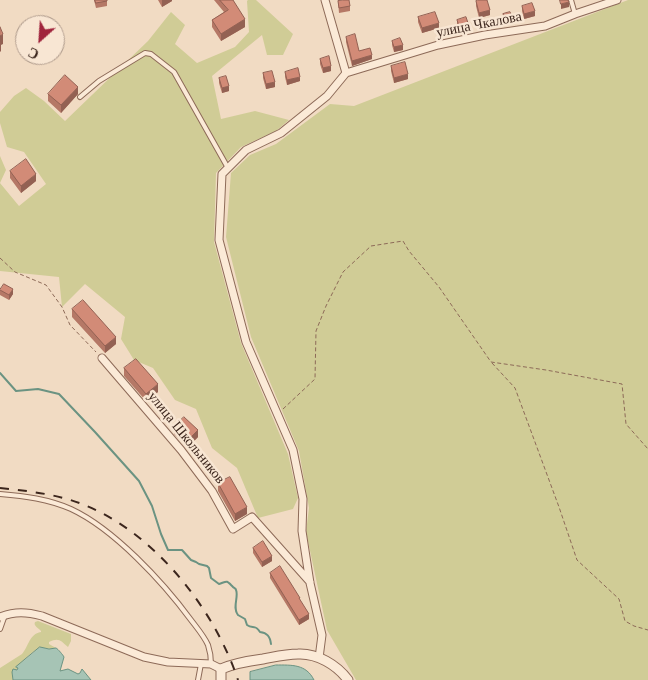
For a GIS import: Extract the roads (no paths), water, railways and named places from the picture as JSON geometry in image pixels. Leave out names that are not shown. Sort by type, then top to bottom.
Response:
[{"type":"street","points":[[310,583],[302,531],[303,499],[293,450],[246,342],[219,240],[222,174],[246,150],[281,133],[327,96],[346,73],[325,0]]},
{"type":"street","name":"улица Чкалова","points":[[346,73],[485,34],[545,26],[617,0]]},
{"type":"street","name":"улица Школьников","points":[[102,358],[181,450],[212,491],[233,529],[252,517],[310,583],[322,635],[319,658]]},
{"type":"street","points":[[3,616],[22,612],[42,616],[144,657],[168,662],[211,664],[221,669]]},
{"type":"street","points":[[221,669],[232,664],[298,654],[319,658],[339,669],[348,680]]},
{"type":"street","points":[[221,669],[221,680]]},
{"type":"lane","points":[[570,0],[575,14]]},
{"type":"lane","points":[[80,97],[99,81],[132,60],[145,53],[151,54],[174,72],[228,168]]},
{"type":"lane","points":[[0,494],[39,498],[62,506],[82,515],[126,548],[180,604],[205,640],[210,653],[211,664]]},
{"type":"lane","points":[[0,629],[3,616]]},
{"type":"lane","points":[[198,680],[201,664]]},
{"type":"waterway","points":[[0,373],[16,391],[38,389],[59,394],[139,481],[152,506],[168,550],[182,550],[191,560],[207,566],[211,578],[219,584],[227,582],[235,588],[237,593],[236,612],[245,619],[247,625],[255,627],[260,632],[268,635],[271,644]]},
{"type":"railway","points":[[0,488],[42,493],[82,504],[108,517],[133,533],[157,553],[197,600],[214,626],[238,680]]}]
